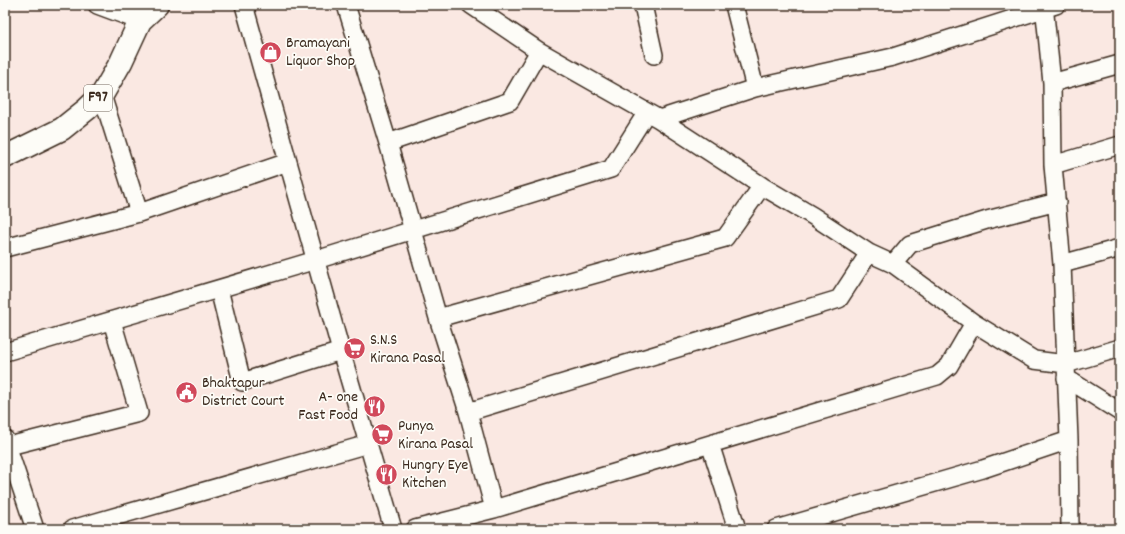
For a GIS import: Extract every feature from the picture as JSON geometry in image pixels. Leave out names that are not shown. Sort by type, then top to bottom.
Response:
[{"type":"main road","name":"F97","points":[[5,157],[62,129],[102,95],[121,62],[140,21],[157,5]]},
{"type":"street","points":[[97,5],[140,21]]},
{"type":"street","points":[[244,5],[341,351],[393,529]]},
{"type":"street","points":[[346,5],[414,230],[438,318],[468,412],[494,509]]},
{"type":"street","points":[[472,5],[539,51],[653,116],[762,186],[813,216],[869,253],[893,264],[974,323],[1034,360],[1066,371],[1120,412]]},
{"type":"street","points":[[643,5],[654,55]]},
{"type":"street","points":[[734,5],[755,88]]},
{"type":"street","points":[[5,352],[316,260],[611,169],[653,116],[755,88],[893,57],[1048,6],[1052,83],[1053,165],[1062,264],[1069,440],[1070,529]]},
{"type":"street","points":[[388,143],[510,101],[539,51]]},
{"type":"street","points":[[1052,83],[1120,64]]},
{"type":"street","points":[[102,95],[139,213]]},
{"type":"street","points":[[1053,165],[1120,145]]},
{"type":"street","points":[[5,248],[139,213],[288,162]]},
{"type":"street","points":[[438,318],[725,238],[762,186]]},
{"type":"street","points":[[893,264],[910,244],[987,220],[1057,202]]},
{"type":"street","points":[[1062,264],[1120,248]]},
{"type":"street","points":[[468,412],[839,299],[869,253]]},
{"type":"street","points":[[218,289],[242,382],[341,351]]},
{"type":"street","points":[[35,529],[6,444],[139,413],[112,320]]},
{"type":"street","points":[[415,529],[494,509],[937,376],[949,366],[974,323]]},
{"type":"street","points":[[1066,371],[1120,348]]},
{"type":"street","points":[[776,529],[983,469],[1069,440]]},
{"type":"street","points":[[72,529],[368,444]]},
{"type":"street","points":[[710,444],[737,529]]},
{"type":"place","name":"Bramayani Liquor Shop","points":[[270,52]]},
{"type":"place","name":"S.N.S Kirana Pasal","points":[[354,349]]},
{"type":"place","name":"Bhaktapur District Court","points":[[186,392]]},
{"type":"place","name":"A- one Fast Food","points":[[374,406]]},
{"type":"place","name":"Punya Kirana Pasal","points":[[383,435]]},
{"type":"place","name":"Hungry Eye Kitchen","points":[[387,474]]}]
